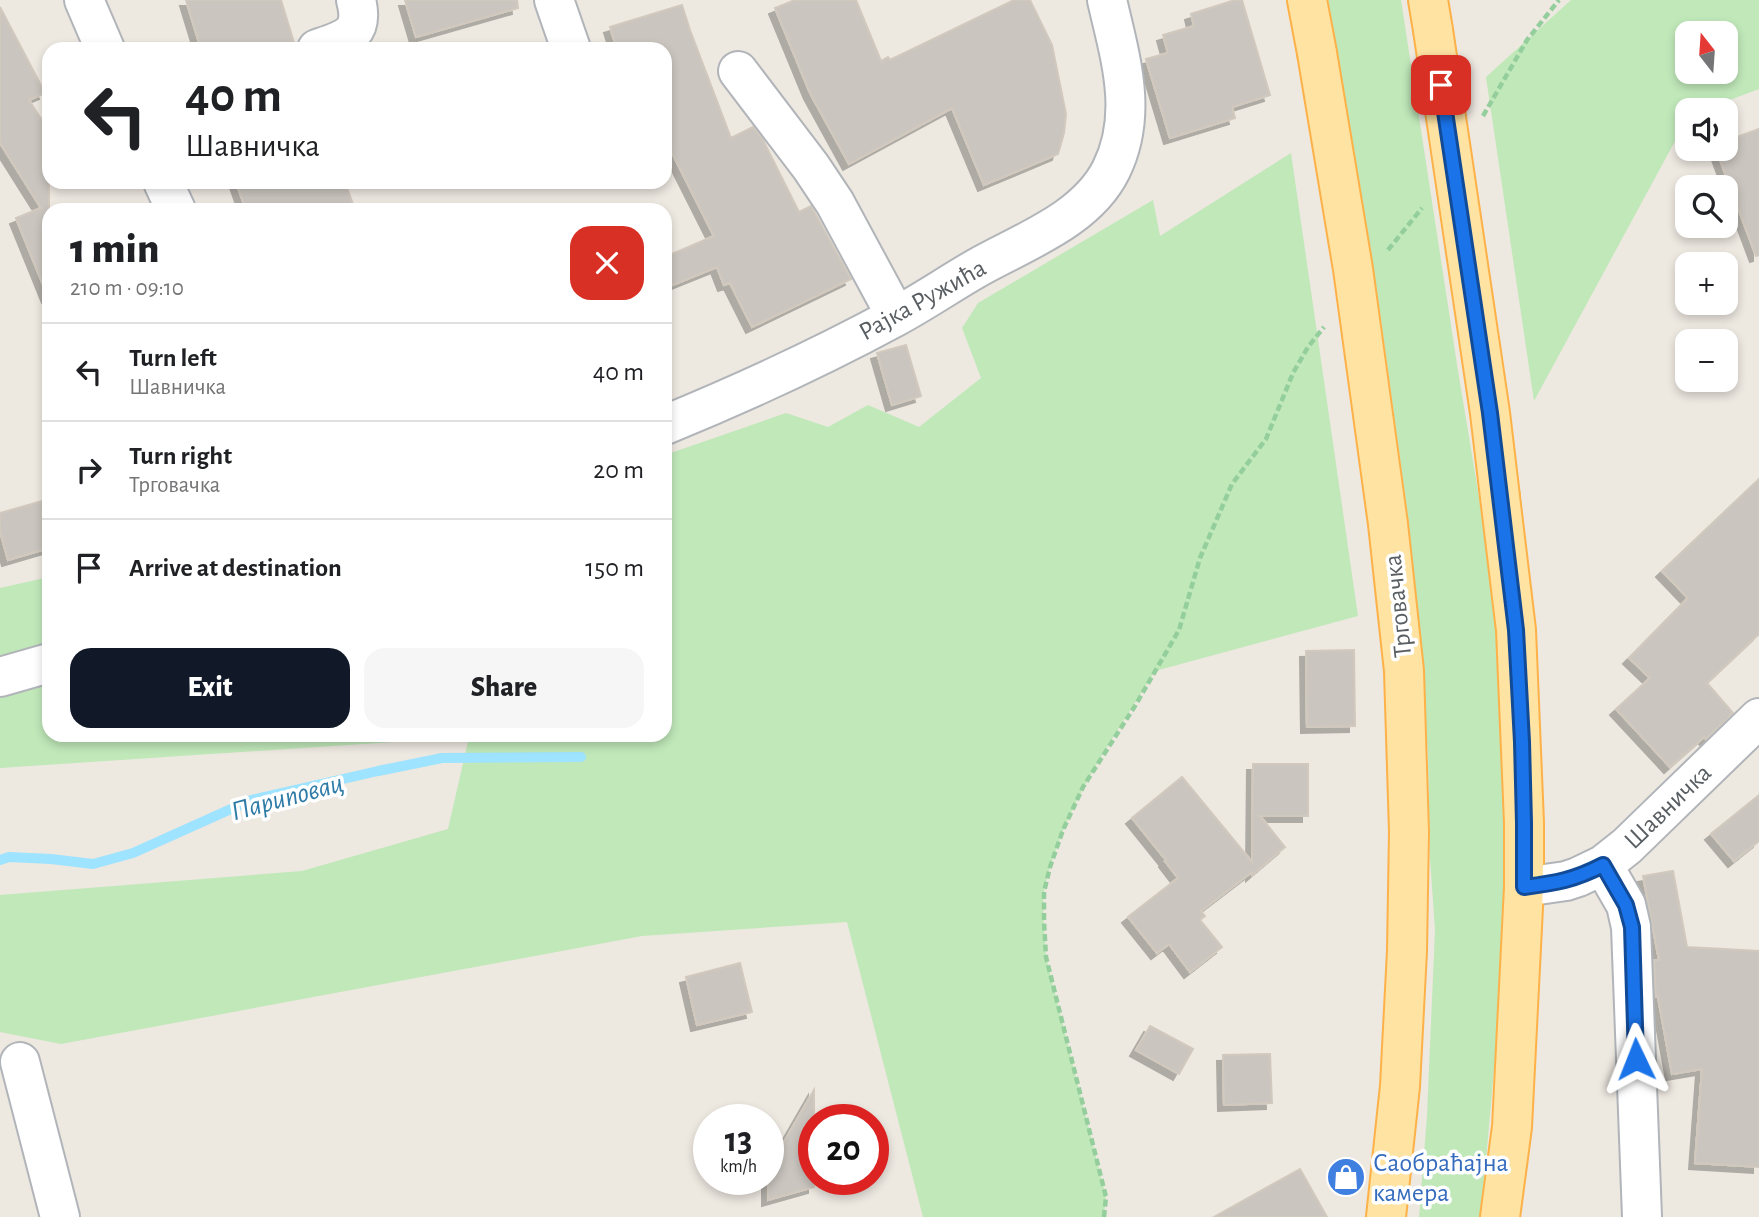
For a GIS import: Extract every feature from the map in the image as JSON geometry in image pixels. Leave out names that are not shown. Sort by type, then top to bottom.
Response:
[{"type":"main road","name":"Трговачка","points":[[1307,0],[1353,269],[1388,524],[1404,671],[1409,832],[1407,951],[1400,1086],[1386,1217]]},
{"type":"main road","points":[[1431,15],[1490,413],[1516,630],[1524,887],[1511,1127],[1500,1217]]},
{"type":"street","points":[[84,0],[102,42]]},
{"type":"street","points":[[337,42],[352,33],[358,24],[360,14],[356,0]]},
{"type":"street","points":[[554,0],[569,42]]},
{"type":"street","name":"Рајка Ружића","points":[[672,422],[773,378],[896,316],[1079,211],[1091,200],[1111,170],[1121,144],[1126,119],[1120,55],[1107,0]]},
{"type":"street","points":[[738,71],[835,203],[896,316]]},
{"type":"street","points":[[0,677],[42,665]]},
{"type":"street","name":"Шавничка","points":[[1524,887],[1566,881],[1603,865],[1627,846],[1759,718]]},
{"type":"street","points":[[1603,865],[1626,905],[1632,927],[1642,1217]]},
{"type":"street","points":[[20,1062],[60,1217]]},
{"type":"path","points":[[1478,123],[1527,40],[1559,0]]},
{"type":"path","points":[[1384,255],[1426,203]]},
{"type":"path","points":[[1104,1217],[1106,1197],[1046,957],[1044,892],[1050,867],[1083,787],[1135,706],[1179,630],[1200,558],[1232,484],[1266,439],[1293,373],[1308,347],[1325,326]]},
{"type":"green space","points":[[1328,0],[1401,0],[1480,503],[1497,638],[1506,834],[1505,944],[1481,1217],[1419,1217],[1427,1116],[1435,930],[1421,647],[1408,516],[1381,320]]},
{"type":"green space","points":[[1571,0],[1759,0],[1759,89],[1735,98],[1675,98],[1675,141],[1534,401],[1486,77]]},
{"type":"green space","points":[[1291,153],[1358,616],[1155,671],[1100,758],[1065,826],[1044,892],[1046,957],[1106,1197],[1104,1217],[923,1217],[847,922],[642,936],[61,1044],[0,1032],[0,895],[302,871],[448,829],[468,742],[672,742],[672,453],[786,413],[828,427],[868,405],[919,427],[981,378],[962,328],[978,303],[1153,200],[1160,236]]},
{"type":"green space","points":[[42,579],[42,742],[393,742],[0,768],[0,588]]},
{"type":"building","points":[[186,0],[281,0],[294,42],[199,42]]},
{"type":"building","points":[[405,0],[517,0],[518,8],[416,37]]},
{"type":"building","points":[[795,0],[856,0],[881,61],[888,57],[890,60],[1014,0],[1030,0],[1052,45],[1066,114],[1058,154],[984,185],[952,108],[849,164],[810,93],[775,8]]},
{"type":"building","points":[[1242,0],[1270,95],[1232,107],[1235,118],[1170,138],[1146,59],[1168,53],[1163,35],[1194,26],[1191,14]]},
{"type":"building","points":[[682,5],[731,138],[753,127],[763,140],[799,212],[811,206],[851,279],[752,327],[730,283],[724,285],[717,267],[672,285],[672,254],[714,236],[672,153],[672,42],[615,42],[610,27]]},
{"type":"building","points":[[0,7],[42,87],[42,94],[29,100],[42,120],[42,189],[49,189],[49,203],[42,203],[42,282],[16,218],[41,208],[0,143]]},
{"type":"building","points":[[1759,129],[1759,255],[1756,256],[1738,208],[1738,175],[1726,175],[1720,161],[1738,161],[1738,137]]},
{"type":"building","points":[[238,189],[348,189],[352,203],[244,203]]},
{"type":"building","points":[[906,345],[921,396],[892,405],[877,353]]},
{"type":"building","points":[[1759,479],[1759,634],[1707,683],[1733,713],[1706,739],[1704,737],[1670,767],[1616,709],[1650,678],[1629,658],[1688,598],[1662,571]]},
{"type":"building","points":[[42,501],[42,550],[8,560],[0,531],[0,513]]},
{"type":"building","points":[[1354,650],[1355,726],[1307,727],[1306,651]]},
{"type":"building","points":[[1253,764],[1308,764],[1308,816],[1260,816],[1285,847],[1252,875],[1252,872],[1201,911],[1205,916],[1200,920],[1222,947],[1190,972],[1169,944],[1157,953],[1128,917],[1178,878],[1132,818],[1182,777],[1252,862]]},
{"type":"building","points":[[1759,795],[1759,841],[1734,861],[1711,834]]},
{"type":"building","points":[[1673,871],[1687,947],[1759,951],[1759,1167],[1695,1163],[1702,1069],[1672,1074],[1656,997],[1654,960],[1659,960],[1643,876]]},
{"type":"building","points":[[740,963],[752,1012],[697,1025],[686,977]]},
{"type":"building","points":[[1150,1026],[1193,1049],[1179,1074],[1136,1050]]},
{"type":"building","points":[[1270,1054],[1272,1103],[1224,1105],[1223,1055]]},
{"type":"building","points":[[814,1090],[814,1104],[806,1104]]},
{"type":"building","points":[[798,1118],[798,1192],[768,1200],[768,1195],[784,1195],[784,1142]]},
{"type":"building","points":[[1300,1169],[1327,1217],[1214,1217]]},
{"type":"waterway","name":"Париповац","points":[[0,860],[9,857],[93,864],[133,853],[251,800],[442,758],[581,757]]},
{"type":"place","name":"Саобраћајна камера","points":[[1346,1177]]},
{"type":"route","points":[[1441,85],[1490,413],[1516,630],[1522,742],[1524,887],[1566,881],[1603,865],[1626,905],[1632,927],[1636,1059]]}]
